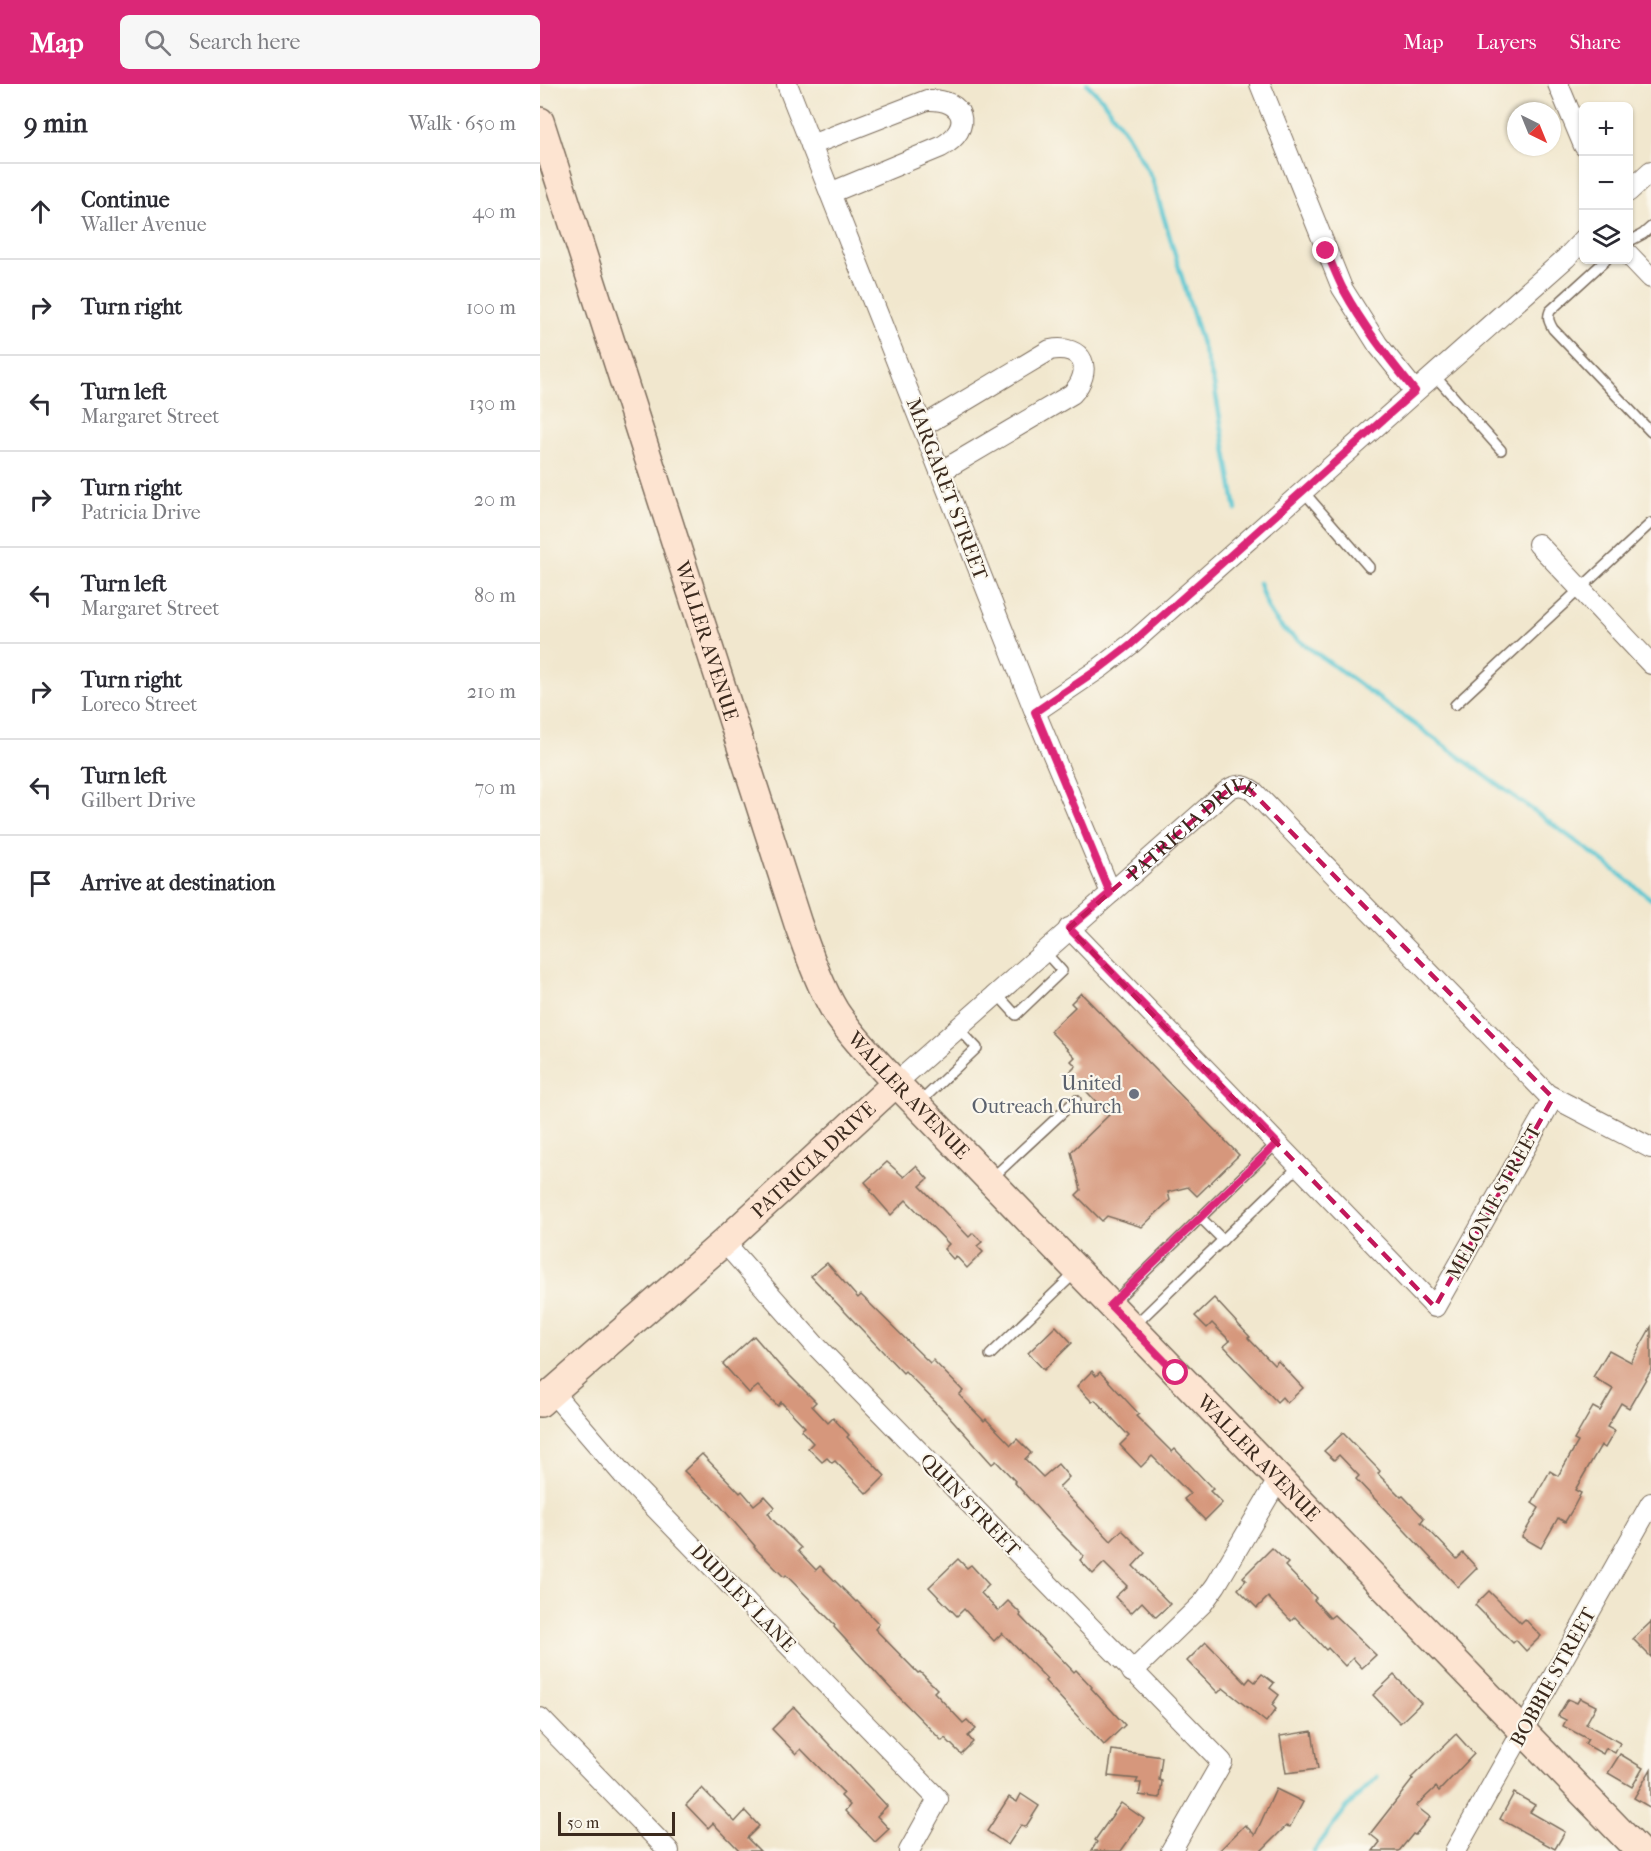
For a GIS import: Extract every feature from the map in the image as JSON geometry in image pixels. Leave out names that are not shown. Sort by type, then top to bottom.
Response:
[{"type":"street","name":"MARGARET STREET","points":[[787,84],[1035,712],[1110,893]]},
{"type":"street","points":[[1260,84],[1342,288],[1378,345],[1415,391]]},
{"type":"street","points":[[1558,84],[1579,134]]},
{"type":"street","points":[[811,145],[927,100],[943,100],[961,114],[960,129],[951,142],[830,193]]},
{"type":"street","name":"WALLER AVENUE","points":[[540,121],[810,957],[835,1011],[849,1030],[917,1105],[1639,1851]]},
{"type":"street","points":[[1633,188],[1651,171]]},
{"type":"street","points":[[1035,712],[1131,644],[1579,244]]},
{"type":"street","points":[[1633,258],[1651,278]]},
{"type":"street","points":[[923,426],[1050,350],[1069,349],[1078,354],[1084,363],[1081,381],[1072,394],[940,472]]},
{"type":"street","points":[[1538,544],[1651,664]]},
{"type":"street","name":"PATRICIA DRIVE","points":[[546,1397],[724,1242],[896,1083],[1069,928],[1233,786],[1247,786],[1261,799],[1540,1087],[1553,1098],[1651,1148]]},
{"type":"street","points":[[1069,928],[1299,1166]]},
{"type":"street","name":"MELONIE STREET","points":[[1299,1166],[1435,1307],[1553,1098]]},
{"type":"street","name":"QUIN STREET","points":[[724,1242],[815,1345],[1222,1762],[1171,1851]]},
{"type":"street","name":"DUDLEY LANE","points":[[546,1397],[938,1799],[909,1851]]},
{"type":"street","points":[[1132,1672],[1203,1603],[1278,1480]]},
{"type":"street","name":"BOBBIE STREET","points":[[1455,1851],[1651,1503]]},
{"type":"street","points":[[540,1718],[668,1851]]},
{"type":"lane","points":[[1633,240],[1651,228]]},
{"type":"lane","points":[[1602,264],[1550,311],[1549,322],[1553,329],[1651,432]]},
{"type":"lane","points":[[1434,375],[1501,450]]},
{"type":"lane","points":[[1303,491],[1369,567]]},
{"type":"lane","points":[[1455,705],[1651,524]]},
{"type":"lane","points":[[996,993],[1016,1014],[1062,971],[1044,951]]},
{"type":"lane","points":[[917,1105],[977,1048],[958,1028]]},
{"type":"lane","points":[[990,1180],[1076,1100]]},
{"type":"lane","points":[[1110,1305],[1277,1143]]},
{"type":"lane","points":[[1132,1328],[1299,1166]]},
{"type":"lane","points":[[1201,1218],[1223,1240]]},
{"type":"lane","points":[[990,1355],[1077,1271]]},
{"type":"highlighted area","points":[[1247,787],[1553,1098],[1435,1307],[1069,928],[1228,790]]},
{"type":"building","name":"United Outreach Church","points":[[1081,993],[1239,1155],[1197,1196],[1188,1187],[1168,1192],[1170,1200],[1142,1227],[1107,1216],[1102,1221],[1076,1195],[1081,1190],[1071,1152],[1109,1115],[1069,1073],[1076,1066],[1071,1061],[1075,1057],[1050,1031],[1075,1007],[1071,1003]]},
{"type":"building","points":[[887,1162],[904,1177],[916,1166],[928,1179],[920,1186],[969,1237],[973,1233],[982,1242],[977,1246],[983,1252],[967,1268],[956,1256],[953,1259],[944,1249],[949,1244],[906,1200],[891,1215],[870,1191],[872,1190],[865,1182]]},
{"type":"building","points":[[827,1263],[858,1298],[861,1295],[930,1363],[933,1360],[963,1391],[959,1395],[984,1421],[986,1419],[1011,1445],[1017,1439],[1031,1453],[1025,1459],[1043,1477],[1058,1464],[1069,1477],[1059,1487],[1111,1541],[1122,1530],[1145,1553],[1133,1566],[1170,1604],[1156,1617],[1142,1602],[1131,1613],[1115,1597],[1127,1586],[1104,1563],[1093,1574],[1080,1560],[1084,1556],[1049,1521],[1016,1482],[996,1461],[992,1464],[947,1414],[905,1371],[903,1373],[811,1276]]},
{"type":"building","points":[[1214,1298],[1274,1365],[1278,1361],[1303,1388],[1287,1403],[1282,1397],[1277,1402],[1224,1346],[1230,1341],[1212,1323],[1207,1328],[1195,1316]]},
{"type":"building","points":[[1056,1326],[1072,1343],[1044,1370],[1028,1353]]},
{"type":"building","points":[[1651,1327],[1651,1370],[1629,1408],[1621,1403],[1607,1427],[1615,1431],[1605,1448],[1601,1445],[1575,1490],[1581,1493],[1571,1512],[1565,1522],[1558,1518],[1541,1548],[1522,1537],[1539,1508],[1532,1503],[1550,1471],[1558,1476],[1578,1442],[1574,1440],[1593,1407],[1600,1411],[1613,1389],[1593,1377],[1609,1350],[1631,1362]]},
{"type":"building","points":[[754,1336],[816,1402],[812,1406],[828,1423],[833,1418],[849,1435],[847,1437],[885,1476],[867,1494],[835,1461],[832,1463],[827,1458],[822,1462],[808,1448],[813,1443],[801,1430],[805,1427],[781,1402],[778,1406],[758,1386],[749,1393],[723,1364]]},
{"type":"building","points":[[1092,1371],[1096,1376],[1100,1372],[1139,1414],[1136,1416],[1172,1452],[1175,1449],[1213,1489],[1210,1491],[1222,1503],[1205,1520],[1184,1499],[1190,1494],[1152,1456],[1141,1467],[1120,1445],[1129,1436],[1095,1400],[1092,1402],[1077,1386]]},
{"type":"building","points":[[1343,1433],[1380,1471],[1378,1474],[1424,1518],[1421,1522],[1457,1559],[1463,1553],[1477,1568],[1458,1587],[1356,1479],[1359,1476],[1339,1455],[1334,1460],[1324,1451]]},
{"type":"building","points":[[702,1454],[754,1505],[765,1496],[775,1507],[768,1513],[801,1548],[798,1551],[816,1570],[820,1566],[857,1601],[879,1624],[875,1629],[937,1689],[934,1692],[963,1723],[967,1720],[976,1729],[968,1736],[973,1742],[961,1754],[945,1738],[942,1741],[892,1690],[834,1627],[835,1625],[786,1575],[784,1577],[754,1547],[717,1502],[684,1471]]},
{"type":"building","points":[[1272,1548],[1288,1563],[1285,1566],[1316,1598],[1314,1600],[1330,1618],[1334,1615],[1376,1655],[1362,1668],[1353,1658],[1345,1666],[1328,1648],[1326,1650],[1295,1617],[1291,1621],[1268,1597],[1257,1608],[1238,1589],[1246,1580],[1243,1577]]},
{"type":"building","points":[[958,1559],[967,1568],[971,1565],[989,1585],[981,1593],[998,1611],[1008,1601],[1074,1672],[1076,1670],[1125,1725],[1104,1745],[1045,1681],[1047,1679],[1002,1633],[994,1641],[964,1609],[957,1616],[929,1587]]},
{"type":"building","points":[[1489,1591],[1521,1623],[1525,1619],[1541,1636],[1526,1651],[1516,1640],[1513,1643],[1475,1605]]},
{"type":"building","points":[[1651,1622],[1651,1657],[1633,1639]]},
{"type":"building","points":[[1206,1642],[1246,1683],[1250,1678],[1255,1682],[1262,1674],[1274,1683],[1270,1688],[1279,1695],[1272,1705],[1276,1709],[1266,1722],[1223,1688],[1218,1693],[1187,1661]]},
{"type":"building","points":[[1394,1675],[1421,1703],[1400,1723],[1373,1695]]},
{"type":"building","points":[[1580,1698],[1596,1706],[1586,1724],[1620,1743],[1615,1753],[1606,1748],[1603,1754],[1585,1744],[1588,1739],[1563,1726],[1566,1720],[1558,1716],[1568,1699],[1577,1703]]},
{"type":"building","points":[[794,1707],[887,1806],[877,1816],[889,1829],[875,1842],[845,1811],[850,1805],[841,1796],[844,1793],[801,1749],[796,1754],[772,1729]]},
{"type":"building","points":[[1312,1731],[1318,1769],[1286,1773],[1280,1736]]},
{"type":"building","points":[[1456,1734],[1474,1754],[1439,1791],[1436,1787],[1416,1806],[1430,1817],[1399,1851],[1373,1851],[1380,1842],[1370,1834],[1413,1779],[1411,1778]]},
{"type":"building","points":[[1112,1750],[1162,1757],[1159,1780],[1162,1781],[1160,1798],[1139,1795],[1141,1783],[1136,1783],[1138,1779],[1108,1776]]},
{"type":"building","points":[[1620,1754],[1643,1768],[1632,1787],[1608,1773]]},
{"type":"building","points":[[1651,1769],[1651,1808],[1634,1798]]},
{"type":"building","points":[[702,1788],[735,1822],[745,1811],[759,1826],[747,1838],[760,1851],[740,1851],[713,1823],[708,1828],[686,1805]]},
{"type":"building","points":[[1276,1789],[1303,1802],[1290,1827],[1286,1826],[1261,1851],[1219,1851],[1245,1825],[1255,1835]]},
{"type":"building","points":[[1514,1793],[1535,1805],[1530,1812],[1565,1832],[1555,1849],[1500,1819]]},
{"type":"building","points":[[1021,1794],[1039,1806],[1025,1828],[1021,1825],[1008,1845],[987,1831],[1009,1797],[1017,1802]]},
{"type":"building","points":[[1121,1803],[1144,1819],[1121,1851],[1091,1851],[1097,1842],[1095,1840]]},
{"type":"waterway","points":[[1087,84],[1102,99],[1127,134],[1152,178],[1214,384],[1236,510]]},
{"type":"waterway","points":[[1259,583],[1268,608],[1283,629],[1599,858],[1651,899]]},
{"type":"waterway","points":[[1314,1851],[1347,1807],[1377,1777]]},
{"type":"place","name":"United Outreach Church","points":[[1134,1094]]},
{"type":"route","points":[[1176,1373],[1110,1305],[1277,1143],[1069,928],[1110,893],[1035,712],[1131,644],[1415,391],[1362,321],[1342,288],[1326,251]]}]
